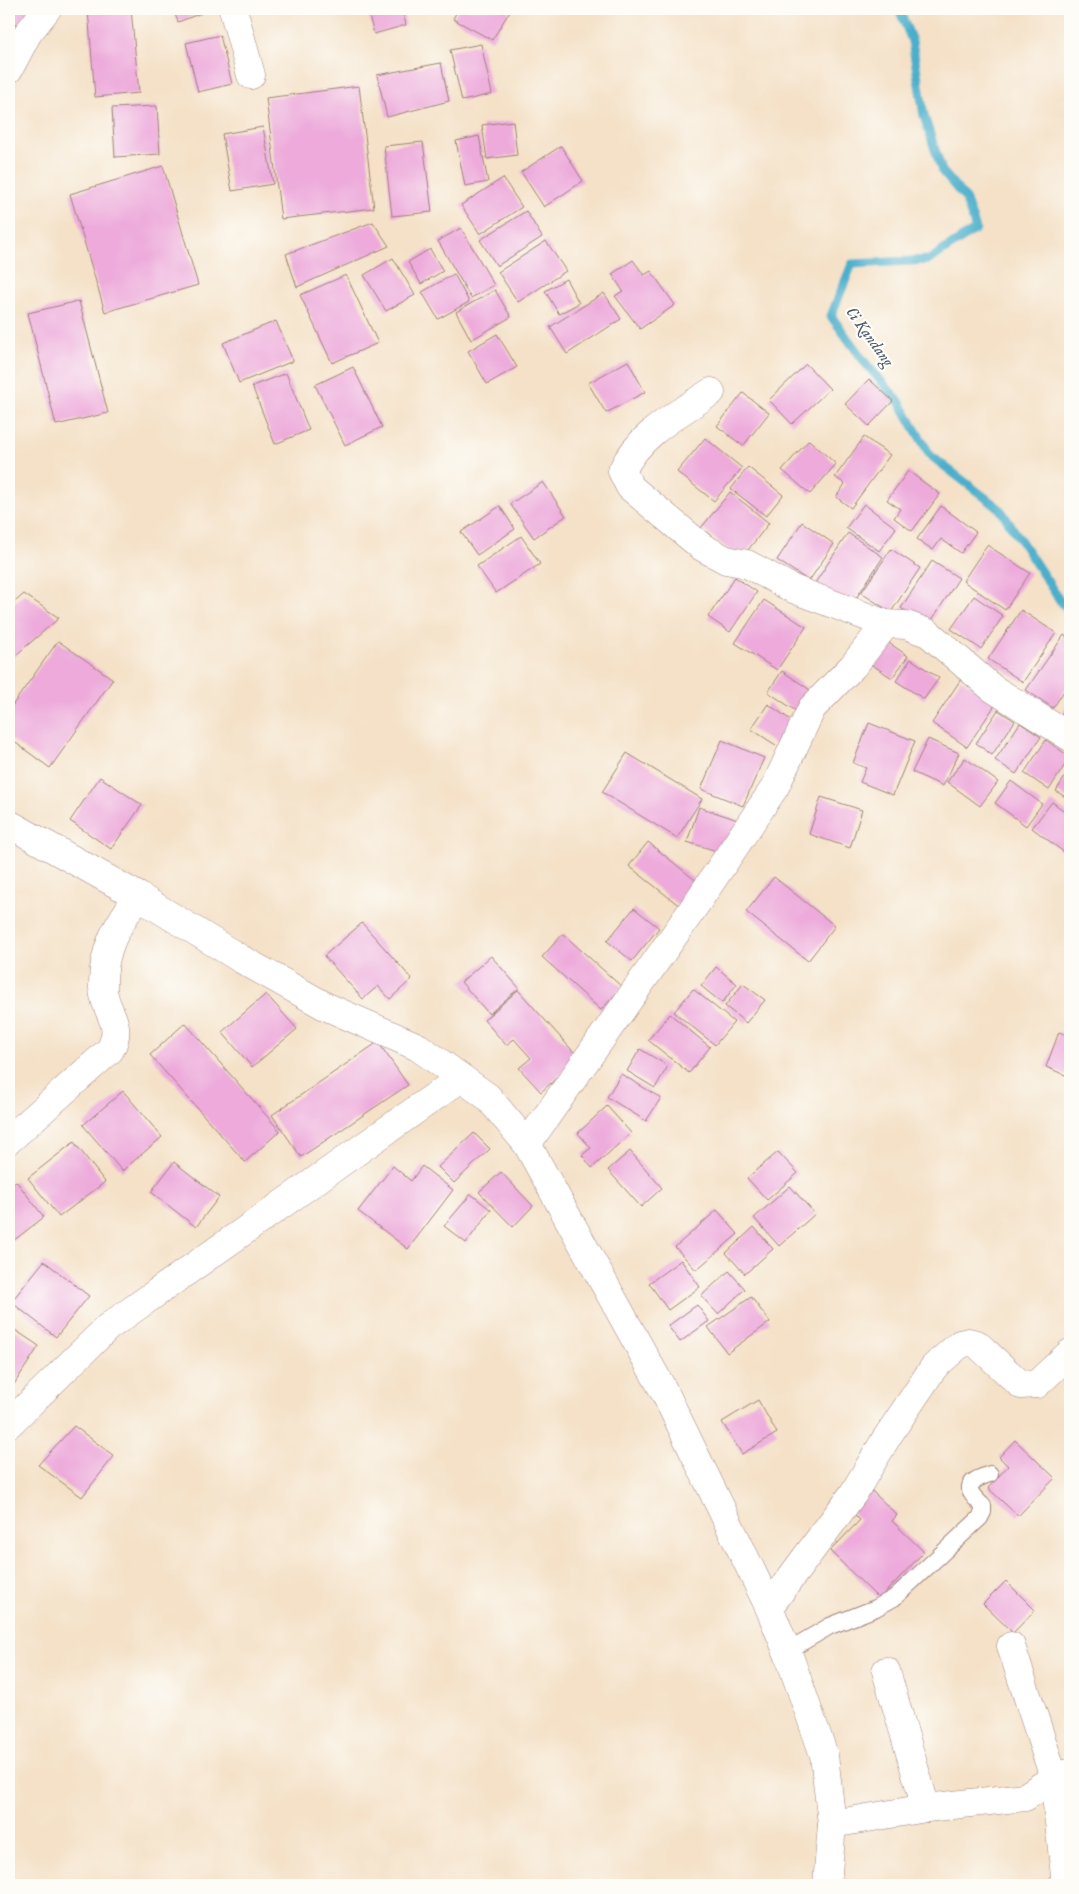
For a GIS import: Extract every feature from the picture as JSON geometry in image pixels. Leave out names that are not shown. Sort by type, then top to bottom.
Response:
[{"type":"street","points":[[9,69],[28,33],[47,9]]},
{"type":"street","points":[[233,9],[252,75]]},
{"type":"street","points":[[711,392],[651,433],[629,455],[622,471],[630,487],[702,547],[726,560],[748,564],[793,589],[886,624],[906,625],[928,633],[992,688],[1070,737]]},
{"type":"street","points":[[527,1144],[690,913],[775,787],[812,708],[853,666],[886,624]]},
{"type":"street","points":[[9,824],[138,896],[241,959],[325,1006],[418,1047],[488,1097],[527,1144],[666,1394],[770,1607],[824,1755],[832,1824],[828,1885]]},
{"type":"street","points":[[9,1140],[110,1050],[115,1040],[116,1029],[103,990],[105,960],[115,929],[138,896]]},
{"type":"street","points":[[9,1424],[108,1327],[461,1078]]},
{"type":"street","points":[[770,1607],[853,1494],[887,1437],[934,1367],[951,1350],[960,1344],[969,1342],[977,1344],[1021,1385],[1028,1386],[1037,1384],[1070,1353]]},
{"type":"street","points":[[1011,1646],[1062,1775],[1066,1885]]},
{"type":"street","points":[[886,1671],[926,1808]]},
{"type":"street","points":[[832,1824],[926,1808],[1025,1797],[1062,1775]]},
{"type":"lane","points":[[787,1652],[830,1626],[876,1608],[894,1598],[980,1518],[983,1506],[972,1496],[970,1492],[971,1485],[974,1479],[990,1474]]},
{"type":"building","points":[[9,9],[34,9],[37,15],[9,27]]},
{"type":"building","points":[[131,9],[139,93],[95,97],[88,10]]},
{"type":"building","points":[[173,9],[212,9],[178,22]]},
{"type":"building","points":[[367,9],[402,9],[406,25],[374,34]]},
{"type":"building","points":[[458,9],[505,9],[510,11],[492,40],[453,19]]},
{"type":"building","points":[[220,35],[232,84],[198,92],[186,43]]},
{"type":"building","points":[[481,44],[492,94],[462,101],[450,50]]},
{"type":"building","points":[[441,63],[449,101],[387,117],[377,75]]},
{"type":"building","points":[[359,86],[374,208],[281,219],[266,98]]},
{"type":"building","points":[[157,106],[160,154],[115,157],[112,108]]},
{"type":"building","points":[[513,121],[517,155],[487,159],[482,125]]},
{"type":"building","points":[[263,127],[273,184],[232,191],[222,134]]},
{"type":"building","points":[[479,136],[488,182],[465,186],[456,141]]},
{"type":"building","points":[[423,142],[432,212],[392,216],[384,146]]},
{"type":"building","points":[[561,146],[583,181],[544,207],[521,172]]},
{"type":"building","points":[[163,166],[198,285],[105,312],[70,194]]},
{"type":"building","points":[[503,178],[522,207],[480,234],[461,205]]},
{"type":"building","points":[[526,211],[542,237],[497,266],[480,240]]},
{"type":"building","points":[[373,222],[389,246],[297,287],[286,254]]},
{"type":"building","points":[[461,228],[494,285],[471,298],[438,241]]},
{"type":"building","points":[[546,241],[566,271],[518,302],[498,272]]},
{"type":"building","points":[[430,249],[443,271],[421,284],[408,262]]},
{"type":"building","points":[[393,258],[415,295],[386,311],[364,275]]},
{"type":"building","points":[[633,260],[644,275],[651,271],[675,305],[640,329],[615,296],[623,291],[612,274]]},
{"type":"building","points":[[454,274],[469,302],[438,319],[422,292]]},
{"type":"building","points":[[346,275],[378,343],[332,363],[300,295]]},
{"type":"building","points":[[566,279],[579,303],[559,314],[545,291]]},
{"type":"building","points":[[495,290],[511,317],[471,340],[456,312]]},
{"type":"building","points":[[604,293],[621,319],[567,354],[550,327]]},
{"type":"building","points":[[79,301],[108,413],[56,425],[28,313]]},
{"type":"building","points":[[276,321],[293,361],[239,383],[223,343]]},
{"type":"building","points":[[497,334],[517,367],[487,384],[468,351]]},
{"type":"building","points":[[628,361],[645,392],[606,413],[588,383]]},
{"type":"building","points":[[806,364],[830,389],[792,424],[769,400]]},
{"type":"building","points":[[353,367],[382,427],[345,445],[315,385]]},
{"type":"building","points":[[286,373],[309,430],[275,444],[252,386]]},
{"type":"building","points":[[869,379],[893,401],[869,426],[845,404]]},
{"type":"building","points":[[743,393],[769,413],[743,446],[717,426]]},
{"type":"building","points":[[864,437],[890,455],[851,508],[836,497],[845,484],[835,477]]},
{"type":"building","points":[[705,438],[742,468],[714,501],[677,472]]},
{"type":"building","points":[[809,440],[836,464],[810,494],[782,470]]},
{"type":"building","points":[[748,467],[783,495],[766,516],[731,489]]},
{"type":"building","points":[[908,471],[940,494],[912,531],[894,518],[900,509],[887,500]]},
{"type":"building","points":[[543,482],[566,516],[534,538],[510,504]]},
{"type":"building","points":[[730,492],[769,523],[741,559],[701,528]]},
{"type":"building","points":[[864,504],[896,528],[879,551],[846,528]]},
{"type":"building","points":[[500,506],[515,529],[477,555],[461,532]]},
{"type":"building","points":[[941,506],[976,532],[961,553],[941,539],[933,550],[917,539]]},
{"type":"building","points":[[802,522],[834,544],[809,581],[777,560]]},
{"type":"building","points":[[848,533],[883,557],[851,606],[815,583]]},
{"type":"building","points":[[521,536],[540,564],[496,593],[477,566]]},
{"type":"building","points":[[987,545],[1030,573],[1005,610],[963,581]]},
{"type":"building","points":[[891,549],[920,568],[891,612],[861,593]]},
{"type":"building","points":[[932,561],[959,578],[928,626],[901,608]]},
{"type":"building","points":[[735,577],[757,592],[730,632],[708,617]]},
{"type":"building","points":[[24,594],[59,618],[9,661],[9,607]]},
{"type":"building","points":[[974,596],[1003,616],[981,649],[951,629]]},
{"type":"building","points":[[764,600],[806,627],[777,670],[735,643]]},
{"type":"building","points":[[1021,610],[1056,633],[1023,682],[988,659]]},
{"type":"building","points":[[1064,635],[1070,639],[1070,682],[1053,708],[1026,690]]},
{"type":"building","points":[[879,636],[908,656],[892,678],[863,659]]},
{"type":"building","points":[[58,641],[113,679],[50,768],[9,738],[9,710]]},
{"type":"building","points":[[911,659],[939,678],[924,699],[896,681]]},
{"type":"building","points":[[782,671],[816,694],[802,715],[768,692]]},
{"type":"building","points":[[961,679],[997,702],[967,747],[932,723]]},
{"type":"building","points":[[1070,701],[1070,723],[1060,716]]},
{"type":"building","points":[[768,704],[801,727],[785,751],[751,729]]},
{"type":"building","points":[[998,710],[1015,721],[992,755],[976,743]]},
{"type":"building","points":[[869,723],[915,741],[893,795],[860,782],[866,768],[853,763]]},
{"type":"building","points":[[1020,723],[1041,737],[1016,774],[995,760]]},
{"type":"building","points":[[928,739],[959,753],[943,786],[912,772]]},
{"type":"building","points":[[722,740],[764,758],[743,806],[701,789]]},
{"type":"building","points":[[1046,740],[1070,757],[1049,790],[1024,773]]},
{"type":"building","points":[[627,753],[702,799],[677,838],[602,792]]},
{"type":"building","points":[[965,758],[998,782],[980,806],[947,782]]},
{"type":"building","points":[[1070,769],[1070,800],[1056,791]]},
{"type":"building","points":[[100,777],[142,805],[111,849],[70,821]]},
{"type":"building","points":[[1011,781],[1042,804],[1026,826],[995,803]]},
{"type":"building","points":[[821,797],[862,810],[850,848],[809,834]]},
{"type":"building","points":[[1052,802],[1070,815],[1070,846],[1065,853],[1032,828]]},
{"type":"building","points":[[699,807],[738,820],[727,854],[687,842]]},
{"type":"building","points":[[648,842],[700,884],[681,907],[629,866]]},
{"type":"building","points":[[774,877],[835,926],[808,961],[746,912]]},
{"type":"building","points":[[634,908],[659,928],[632,961],[607,941]]},
{"type":"building","points":[[362,923],[412,979],[390,999],[378,986],[363,999],[324,956]]},
{"type":"building","points":[[563,934],[622,987],[601,1010],[542,957]]},
{"type":"building","points":[[491,956],[519,988],[489,1014],[461,982]]},
{"type":"building","points":[[716,967],[737,984],[722,1003],[701,986]]},
{"type":"building","points":[[743,984],[765,1000],[746,1023],[725,1006]]},
{"type":"building","points":[[693,989],[734,1022],[715,1045],[674,1012]]},
{"type":"building","points":[[518,990],[579,1058],[541,1092],[519,1068],[531,1058],[514,1039],[506,1045],[484,1020]]},
{"type":"building","points":[[266,994],[297,1029],[252,1067],[222,1032]]},
{"type":"building","points":[[670,1014],[710,1047],[689,1073],[648,1040]]},
{"type":"building","points":[[185,1023],[280,1131],[245,1162],[150,1055]]},
{"type":"building","points":[[1059,1032],[1070,1036],[1070,1077],[1046,1067]]},
{"type":"building","points":[[378,1042],[408,1085],[301,1157],[272,1115]]},
{"type":"building","points":[[640,1049],[668,1066],[655,1088],[627,1071]]},
{"type":"building","points":[[621,1074],[661,1098],[646,1121],[607,1097]]},
{"type":"building","points":[[123,1091],[162,1137],[122,1171],[83,1125]]},
{"type":"building","points":[[607,1106],[631,1133],[592,1168],[582,1155],[591,1148],[578,1133]]},
{"type":"building","points":[[474,1133],[490,1149],[454,1183],[438,1167]]},
{"type":"building","points":[[74,1142],[105,1182],[59,1217],[28,1178]]},
{"type":"building","points":[[630,1151],[662,1188],[641,1207],[608,1170]]},
{"type":"building","points":[[778,1152],[798,1173],[767,1200],[747,1178]]},
{"type":"building","points":[[174,1162],[219,1197],[196,1227],[151,1192]]},
{"type":"building","points":[[393,1166],[411,1181],[422,1166],[453,1190],[408,1249],[358,1211]]},
{"type":"building","points":[[501,1172],[533,1206],[513,1227],[479,1192]]},
{"type":"building","points":[[16,1181],[44,1217],[13,1241],[9,1236],[9,1186]]},
{"type":"building","points":[[790,1186],[815,1214],[779,1246],[754,1218]]},
{"type":"building","points":[[471,1194],[491,1210],[466,1243],[444,1226]]},
{"type":"building","points":[[717,1210],[738,1234],[696,1270],[675,1247]]},
{"type":"building","points":[[754,1227],[773,1249],[745,1274],[726,1253]]},
{"type":"building","points":[[681,1260],[700,1287],[668,1310],[649,1283]]},
{"type":"building","points":[[44,1261],[89,1296],[56,1337],[11,1302]]},
{"type":"building","points":[[729,1271],[745,1289],[718,1314],[701,1296]]},
{"type":"building","points":[[751,1297],[770,1322],[727,1353],[708,1327]]},
{"type":"building","points":[[697,1305],[709,1321],[680,1342],[668,1326]]},
{"type":"building","points":[[9,1326],[39,1346],[9,1392]]},
{"type":"building","points":[[758,1400],[777,1433],[742,1454],[722,1422]]},
{"type":"building","points":[[74,1426],[114,1456],[82,1497],[38,1465]]},
{"type":"building","points":[[1015,1440],[1055,1478],[1018,1516],[988,1488],[1008,1466],[999,1457]]},
{"type":"building","points":[[872,1491],[897,1515],[892,1521],[924,1552],[879,1599],[830,1551],[860,1520],[852,1512]]},
{"type":"building","points":[[1006,1581],[1035,1610],[1013,1633],[983,1604]]},
{"type":"waterway","name":"Ci Kandang","points":[[899,9],[912,41],[924,116],[942,171],[965,198],[976,229],[929,260],[852,264],[831,316],[867,365],[900,403],[930,455],[1000,509],[1059,599],[1070,612]]}]
